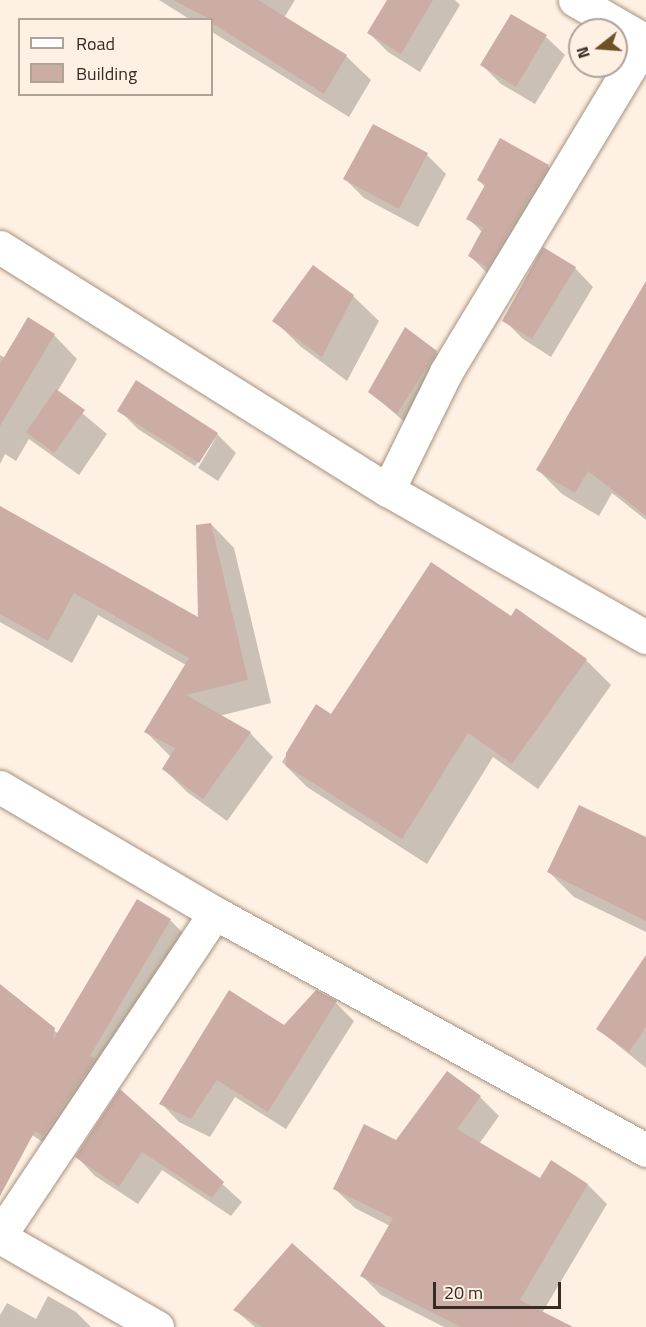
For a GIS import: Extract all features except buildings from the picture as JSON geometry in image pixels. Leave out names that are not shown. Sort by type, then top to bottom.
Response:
[{"type":"street","points":[[388,490],[446,372],[646,40],[575,0]]},
{"type":"street","points":[[0,247],[388,490],[646,637]]},
{"type":"street","points":[[0,787],[215,912],[646,1150]]},
{"type":"street","points":[[157,1327],[0,1236],[215,912]]}]
